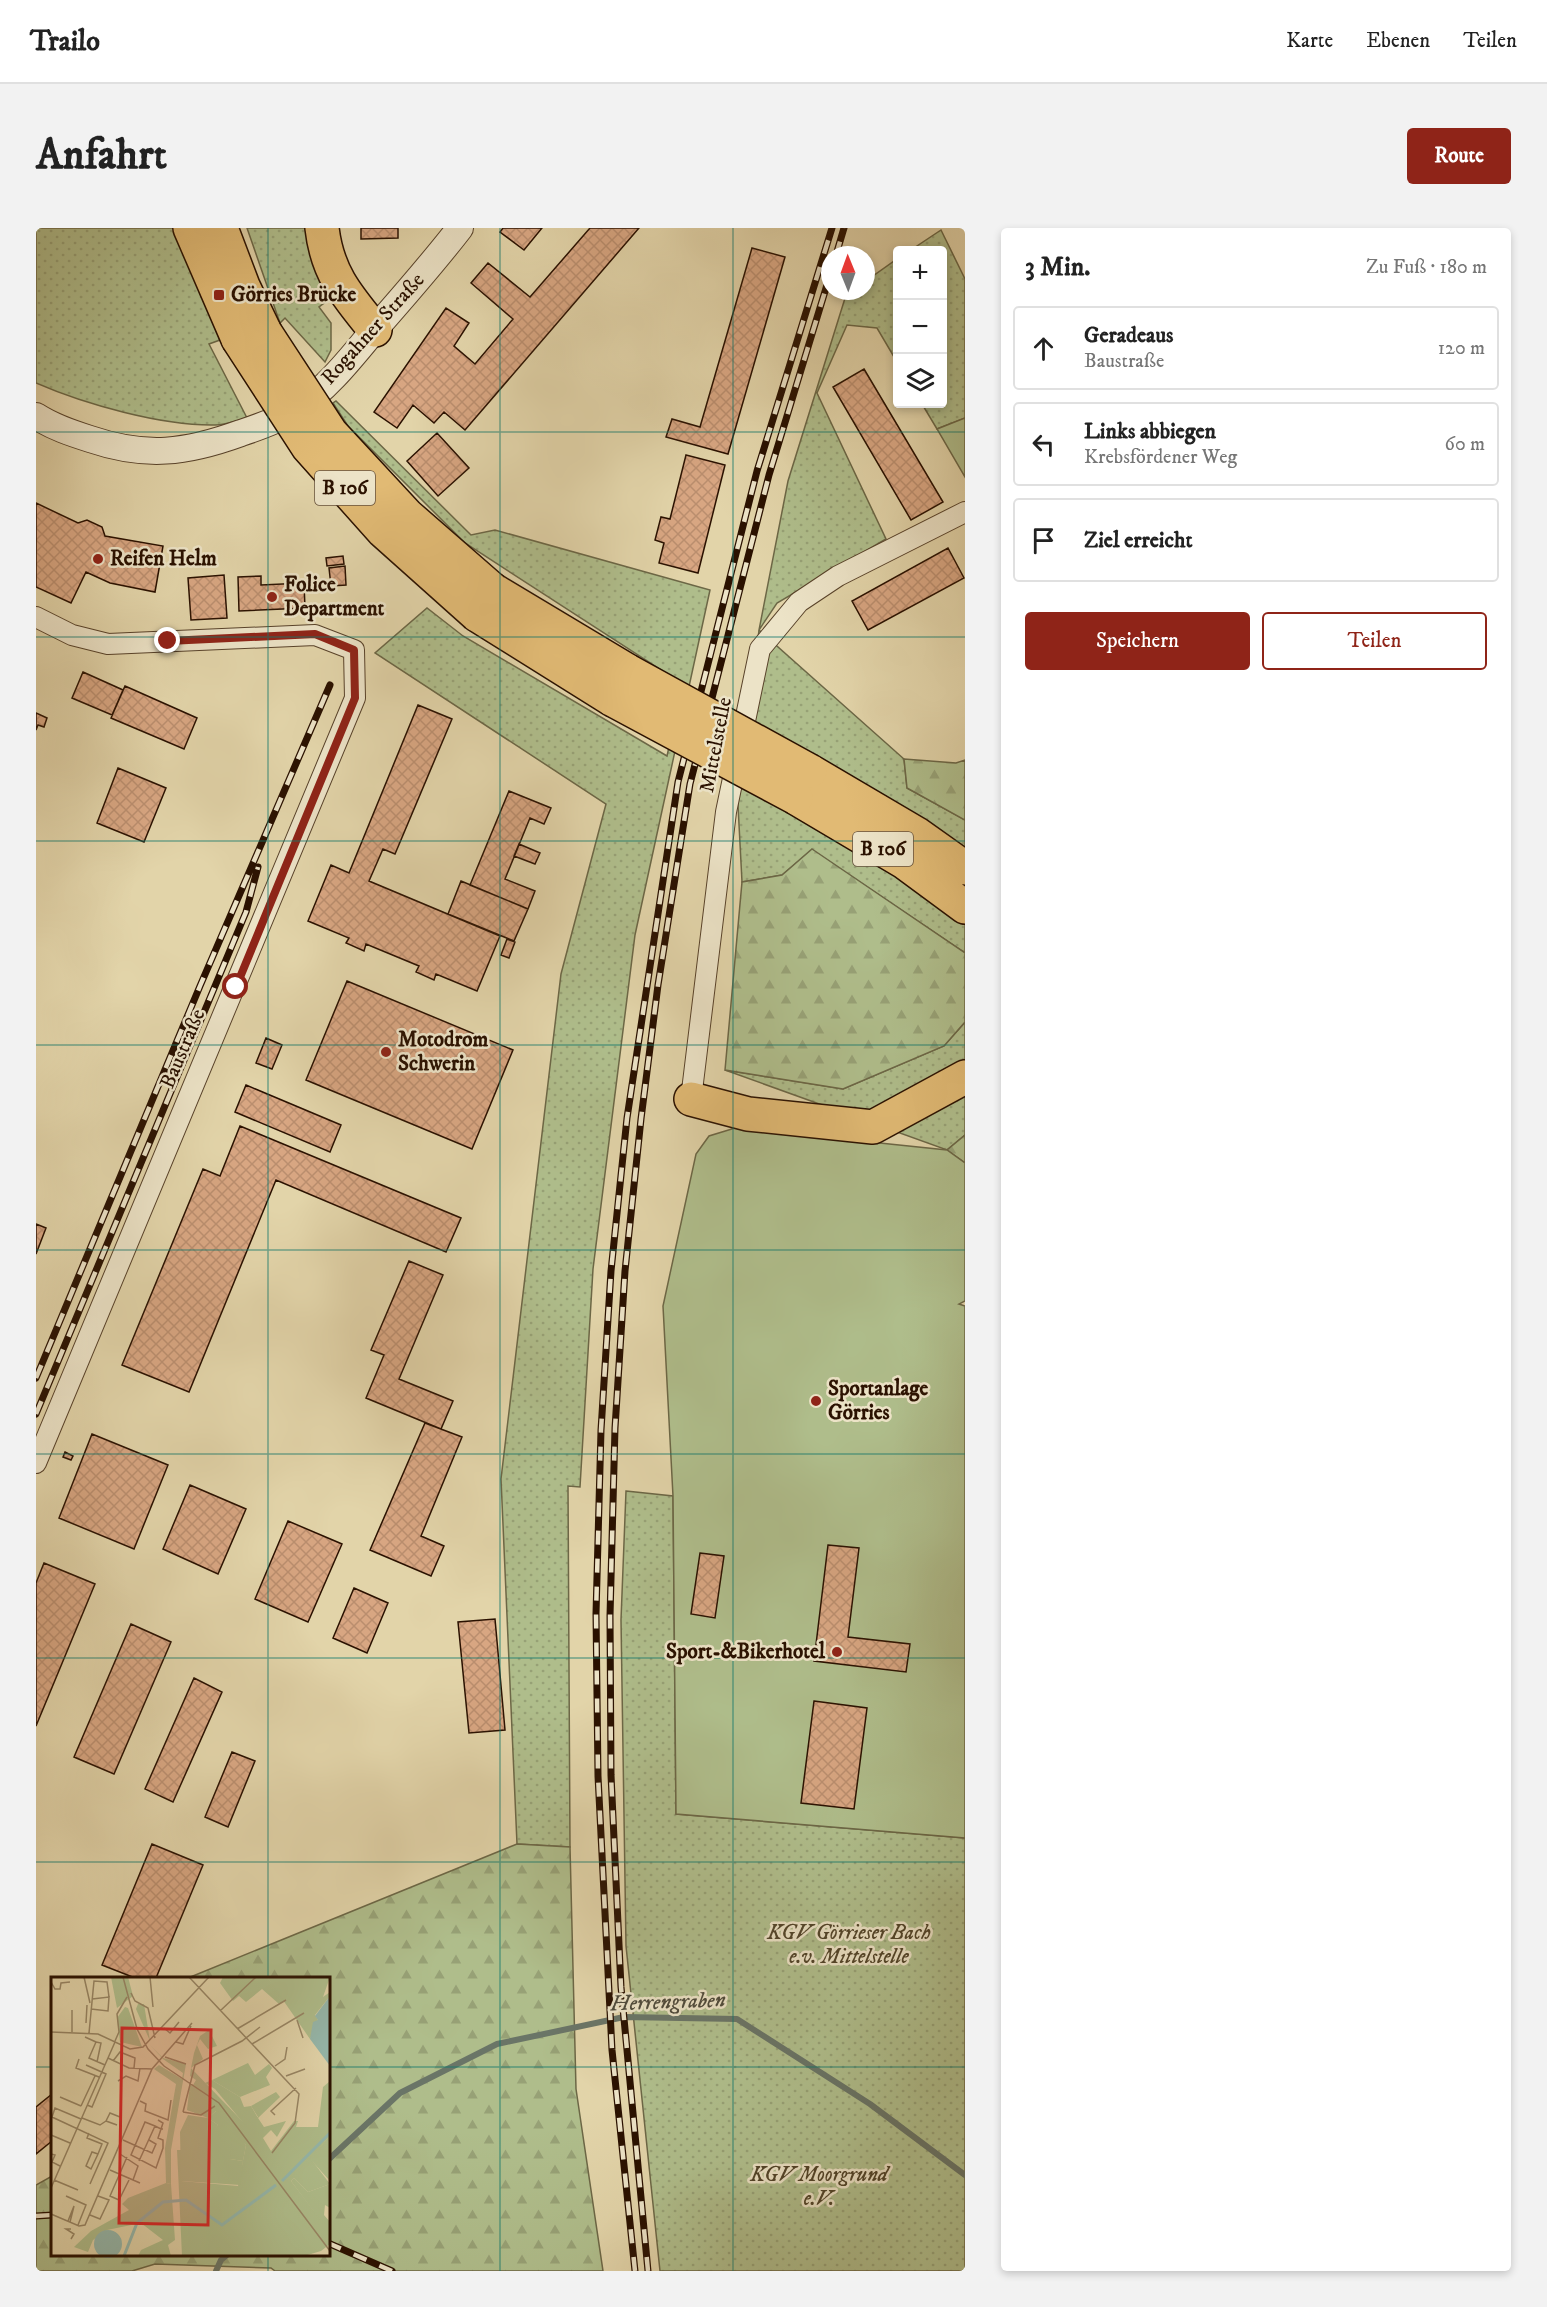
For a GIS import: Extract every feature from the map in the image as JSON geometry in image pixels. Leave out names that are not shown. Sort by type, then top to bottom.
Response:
[{"type":"highway","name":"B 106","points":[[190,228],[251,335],[332,433],[485,602],[614,700],[917,834],[965,868]]},
{"type":"highway","name":"B 106","points":[[221,228],[243,286],[251,335]]},
{"type":"highway","points":[[322,228],[329,263],[342,290],[375,330]]},
{"type":"highway","name":"B 106","points":[[485,602],[628,671],[803,784],[965,907]]},
{"type":"highway","points":[[691,1099],[748,1114],[873,1127],[965,1077]]},
{"type":"street","name":"Rogahner Straße","points":[[36,416],[67,432],[116,448],[132,450],[182,450],[259,427],[295,410],[331,380],[460,228]]},
{"type":"street","name":"Mittelstelle","points":[[691,1099],[726,812],[759,649],[799,602],[838,576],[965,512]]},
{"type":"street","name":"Baustraße","points":[[36,617],[72,634],[108,644],[315,634],[354,650],[355,698],[36,1463]]},
{"type":"green space","points":[[36,228],[174,228],[220,340],[209,344],[247,418],[219,425],[171,422],[100,406],[36,383]]},
{"type":"green space","points":[[247,228],[322,228],[342,290],[319,307],[331,323],[331,350],[325,362],[285,318],[280,323]]},
{"type":"green space","points":[[941,230],[965,279],[965,418],[937,429],[924,408],[947,408],[947,246],[917,246]]},
{"type":"green space","points":[[893,262],[893,355],[877,328],[847,325],[817,393],[886,539],[777,603],[759,630],[788,481],[844,300],[875,300],[875,275]]},
{"type":"green space","points":[[336,401],[471,535],[495,530],[710,590],[635,935],[593,1269],[580,1487],[568,1486],[570,1847],[517,1844],[501,1479],[561,974],[606,804],[375,653],[427,608],[463,636],[667,756],[683,684],[465,543],[348,426],[333,403]]},
{"type":"green space","points":[[965,418],[965,477],[937,429]]},
{"type":"green space","points":[[759,630],[904,759],[907,788],[965,820],[965,953],[812,850],[782,875],[742,882],[738,805]]},
{"type":"green space","points":[[904,759],[956,763],[965,760],[965,820],[907,788]]},
{"type":"green space","points":[[812,849],[965,953],[965,1022],[944,1046],[843,1089],[725,1070],[742,882],[782,875]]},
{"type":"green space","points":[[965,1022],[965,1135],[947,1150],[725,1070],[843,1089],[944,1046]]},
{"type":"green space","name":"Sportanlage Görries","points":[[735,1128],[947,1150],[965,1163],[965,1301],[959,1304],[965,1306],[965,1838],[676,1814],[673,1496],[663,1306],[696,1154],[709,1136]]},
{"type":"green space","points":[[965,1135],[965,1163],[947,1150]]},
{"type":"green space","points":[[626,1491],[673,1496],[676,1814],[965,1838],[965,2271],[660,2271],[626,1946],[621,1620]]},
{"type":"green space","points":[[517,1844],[570,1847],[576,2089],[603,2271],[275,2271],[271,2268],[155,2264],[132,2271],[36,2271],[36,2185],[51,2177],[51,2256],[330,2256],[330,1977],[190,1977]]},
{"type":"building","points":[[361,228],[398,228],[398,238],[361,239]]},
{"type":"building","points":[[503,228],[542,228],[524,250],[500,232]]},
{"type":"building","points":[[590,228],[639,228],[465,430],[444,412],[434,423],[413,405],[397,428],[374,412],[446,308],[469,323],[454,346],[475,364],[513,319],[471,283],[488,263],[530,297]]},
{"type":"building","points":[[752,248],[785,257],[728,454],[666,437],[672,419],[700,427]]},
{"type":"building","points":[[864,369],[943,502],[911,520],[833,387]]},
{"type":"building","points":[[437,433],[469,468],[438,496],[407,461]]},
{"type":"building","points":[[686,455],[725,465],[698,573],[659,563],[664,543],[655,540],[661,517],[670,519]]},
{"type":"building","name":"Reifen Helm","points":[[36,503],[78,523],[87,520],[102,527],[105,536],[163,546],[155,592],[110,583],[86,572],[71,603],[36,587]]},
{"type":"building","points":[[948,548],[964,578],[868,630],[852,601]]},
{"type":"building","points":[[343,556],[344,564],[327,566],[326,558]]},
{"type":"building","points":[[345,566],[346,585],[331,586],[329,568]]},
{"type":"building","points":[[224,575],[227,618],[191,620],[188,578]]},
{"type":"building","name":"Folice Department","points":[[261,576],[261,585],[304,583],[305,608],[239,611],[238,577]]},
{"type":"building","points":[[83,672],[123,690],[112,715],[72,698]]},
{"type":"building","points":[[125,686],[197,718],[184,749],[111,718]]},
{"type":"building","points":[[418,705],[452,719],[395,854],[383,849],[369,881],[500,936],[477,991],[436,974],[434,980],[416,972],[419,966],[366,944],[364,951],[346,943],[349,938],[308,921],[331,865],[349,873]]},
{"type":"building","points":[[36,713],[47,718],[44,727],[38,725],[36,730]]},
{"type":"building","points":[[118,768],[166,788],[144,842],[97,823]]},
{"type":"building","points":[[509,791],[551,808],[544,824],[530,818],[505,879],[535,891],[528,909],[470,885]]},
{"type":"building","points":[[519,844],[540,853],[535,864],[514,856]]},
{"type":"building","points":[[461,881],[528,909],[514,941],[448,914]]},
{"type":"building","points":[[507,939],[515,942],[509,958],[501,955]]},
{"type":"building","points":[[347,981],[513,1050],[472,1149],[306,1080]]},
{"type":"building","points":[[266,1038],[282,1045],[272,1069],[256,1063]]},
{"type":"building","points":[[246,1085],[341,1125],[330,1152],[235,1112]]},
{"type":"building","points":[[240,1126],[461,1218],[446,1252],[276,1180],[189,1392],[122,1365],[203,1169],[220,1176]]},
{"type":"building","points":[[36,1224],[46,1228],[36,1254]]},
{"type":"building","points":[[409,1261],[443,1275],[399,1379],[453,1401],[441,1429],[366,1398],[384,1355],[371,1350]]},
{"type":"building","points":[[425,1423],[462,1437],[421,1536],[444,1546],[431,1576],[370,1550]]},
{"type":"building","points":[[92,1434],[168,1465],[134,1549],[59,1518]]},
{"type":"building","points":[[65,1452],[73,1456],[71,1460],[63,1457]]},
{"type":"building","points":[[190,1485],[246,1509],[218,1574],[163,1549]]},
{"type":"building","points":[[288,1521],[342,1544],[308,1622],[255,1599]]},
{"type":"building","points":[[828,1545],[859,1548],[848,1637],[910,1644],[906,1672],[814,1661]]},
{"type":"building","points":[[700,1553],[724,1556],[715,1618],[691,1614]]},
{"type":"building","points":[[44,1563],[95,1584],[36,1726],[36,1583]]},
{"type":"building","points":[[354,1588],[388,1603],[367,1653],[333,1638]]},
{"type":"building","points":[[495,1619],[505,1730],[469,1733],[458,1622]]},
{"type":"building","points":[[131,1624],[171,1642],[114,1774],[74,1757]]},
{"type":"building","points":[[194,1678],[222,1692],[173,1802],[145,1789]]},
{"type":"building","points":[[814,1701],[867,1708],[854,1809],[801,1803]]},
{"type":"building","points":[[232,1752],[255,1761],[228,1827],[205,1817]]},
{"type":"building","points":[[152,1844],[203,1865],[156,1977],[132,1977],[102,1965]]},
{"type":"building","points":[[51,2095],[51,2142],[36,2154],[36,2107]]},
{"type":"waterway","name":"Herrengraben","points":[[330,2158],[400,2093],[497,2044],[624,2017],[737,2019],[870,2104],[965,2175]]},
{"type":"waterway","name":"Herrengraben","points":[[216,2271],[226,2256]]},
{"type":"railway","points":[[635,2271],[612,2050],[598,1776],[596,1614],[601,1430],[611,1271],[627,1118],[678,782],[757,471],[832,228]]},
{"type":"railway","points":[[839,246],[844,228]]},
{"type":"railway","points":[[648,2271],[621,1987],[611,1775],[610,1616],[615,1428],[625,1271],[658,985],[690,784],[769,475],[822,300]]},
{"type":"railway","points":[[36,1378],[200,986],[330,685]]},
{"type":"railway","points":[[36,1414],[246,912],[258,867]]},
{"type":"railway","points":[[36,2216],[51,2215]]},
{"type":"railway","points":[[330,2244],[392,2271]]},
{"type":"place","name":"Görries Brücke","points":[[219,295]]},
{"type":"place","name":"Reifen Helm","points":[[98,559]]},
{"type":"place","name":"Folice Department","points":[[272,597]]},
{"type":"place","name":"Motodrom Schwerin","points":[[386,1052]]},
{"type":"place","name":"Sportanlage Görries","points":[[816,1401]]},
{"type":"place","name":"Sport-&Bikerhotel","points":[[837,1652]]},
{"type":"route","points":[[168,641],[315,634],[354,650],[355,698],[236,987]]},
{"type":"park label","name":"KGV Görrieser Bach e.v. Mittelstelle","points":[[849,1945]]},
{"type":"park label","name":"KGV Moorgrund e.V.","points":[[819,2187]]}]
